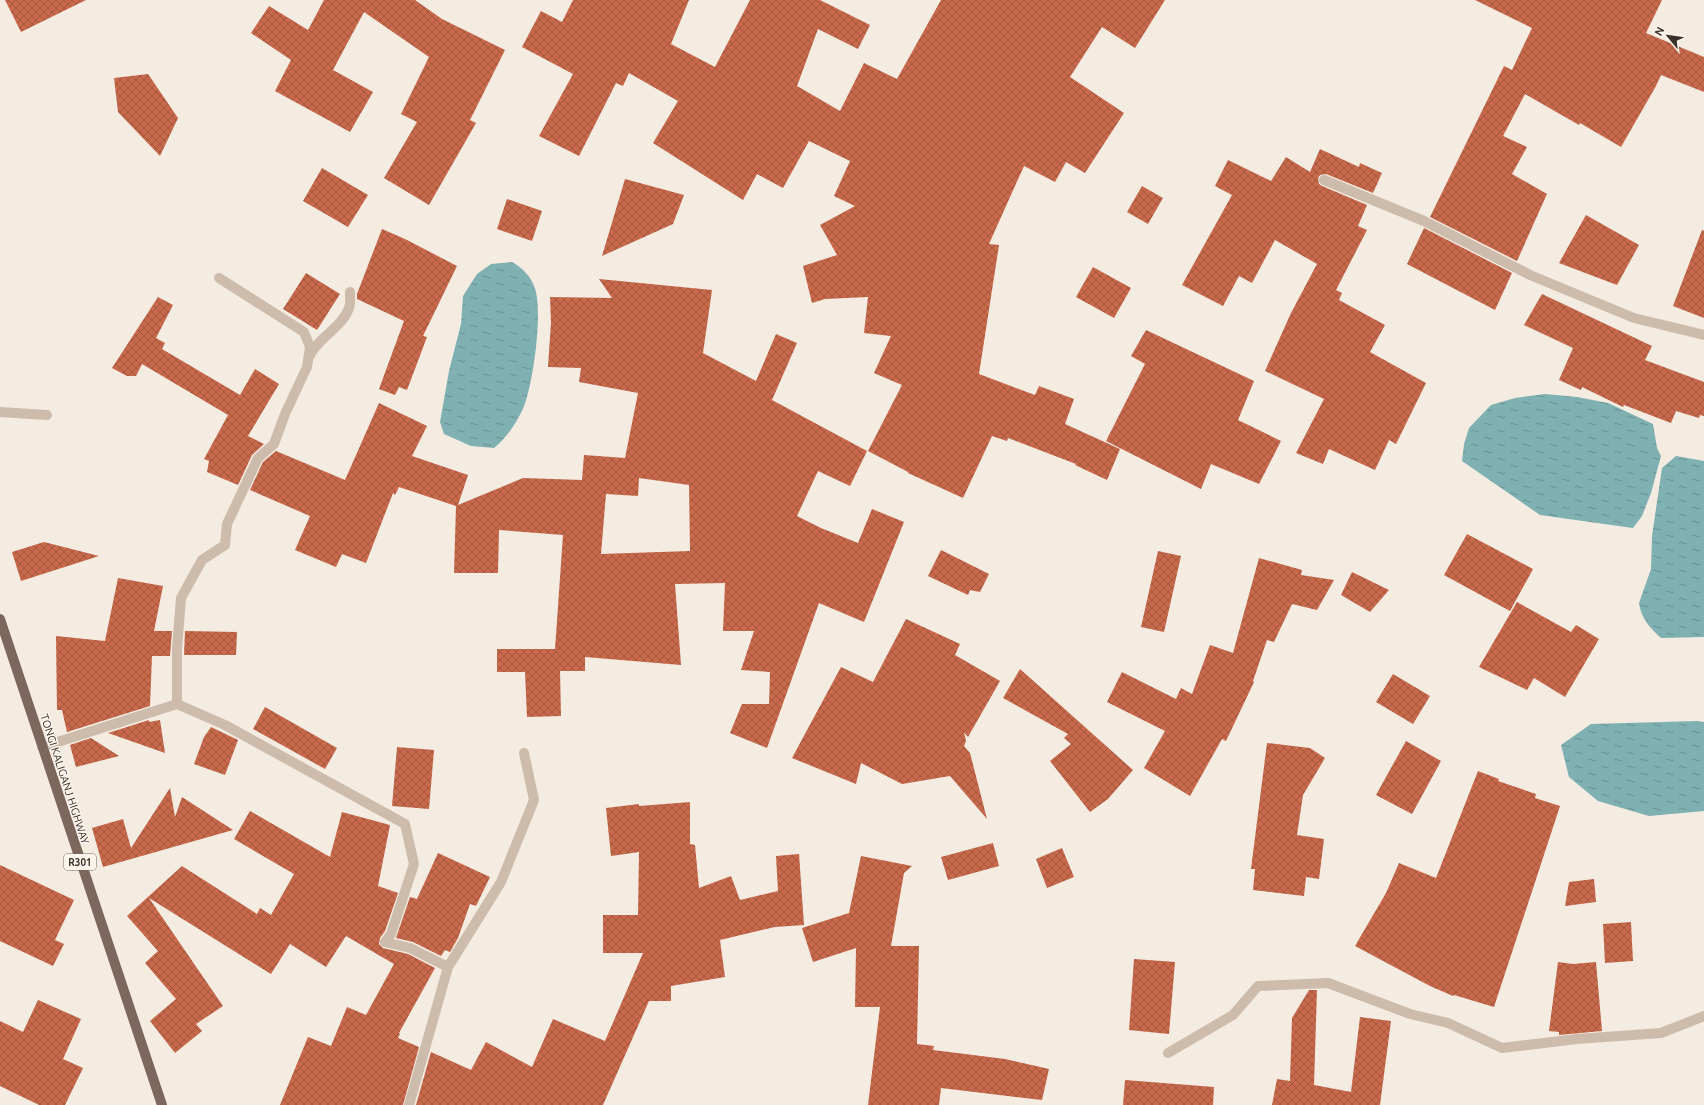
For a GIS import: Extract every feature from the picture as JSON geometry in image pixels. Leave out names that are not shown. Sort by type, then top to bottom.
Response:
[{"type":"main road","name":"TONGI KALIGANJ HIGHWAY","points":[[0,618],[162,1105]]},
{"type":"street","points":[[1324,180],[1424,220],[1530,275],[1634,318],[1704,335]]},
{"type":"street","points":[[220,278],[304,332],[310,347],[307,367]]},
{"type":"street","points":[[177,704],[177,648],[182,598],[202,560],[225,546],[227,524],[258,458],[274,444],[285,414],[307,367],[310,355],[344,317],[349,307],[350,292]]},
{"type":"street","points":[[0,412],[47,415]]},
{"type":"street","points":[[42,747],[177,704],[225,725],[405,824],[414,864],[391,934],[385,942],[410,948],[448,967]]},
{"type":"street","points":[[409,1105],[448,967],[501,882],[534,800],[524,753]]},
{"type":"street","points":[[1168,1053],[1233,1015],[1258,986],[1328,983],[1410,1014],[1448,1023],[1502,1048],[1577,1039],[1662,1034],[1704,1016]]},
{"type":"water","points":[[512,262],[528,275],[534,286],[537,297],[538,328],[531,381],[524,406],[515,424],[503,439],[494,448],[471,446],[444,434],[440,422],[449,371],[461,324],[463,296],[477,274],[491,264]]},
{"type":"water","points":[[1545,394],[1577,397],[1608,403],[1653,424],[1657,448],[1661,456],[1651,493],[1642,516],[1633,528],[1540,515],[1462,461],[1464,444],[1469,428],[1491,405],[1515,398]]},
{"type":"water","points":[[1676,456],[1704,461],[1704,637],[1661,638],[1647,622],[1639,603],[1651,569],[1652,536],[1662,468]]},
{"type":"water","points":[[1704,722],[1704,811],[1649,816],[1598,801],[1569,777],[1561,745],[1591,724]]},
{"type":"building","points":[[5,0],[86,0],[21,32]]},
{"type":"building","points":[[324,0],[415,0],[442,19],[505,50],[470,120],[476,123],[429,205],[384,178],[417,122],[401,114],[429,57],[364,12],[333,70],[373,92],[350,132],[275,91],[291,60],[251,33],[269,6],[308,30]]},
{"type":"building","points":[[573,0],[689,0],[671,44],[715,67],[750,0],[820,0],[870,25],[858,49],[818,29],[797,86],[840,111],[864,63],[897,79],[941,0],[1165,0],[1135,48],[1102,27],[1070,77],[1124,113],[1085,173],[1066,162],[1055,182],[1024,166],[989,244],[999,245],[979,374],[1035,395],[1039,386],[1074,399],[1065,424],[1120,449],[1107,480],[1075,465],[1076,464],[1008,438],[1007,441],[992,436],[963,498],[908,473],[868,451],[902,385],[874,373],[891,336],[864,333],[868,297],[825,299],[812,303],[803,266],[837,255],[820,225],[855,206],[834,196],[850,161],[809,141],[783,188],[757,174],[743,200],[653,143],[678,101],[629,73],[623,86],[616,83],[579,156],[539,136],[573,74],[522,47],[541,11],[562,22]]},
{"type":"building","points":[[1475,0],[1662,0],[1646,33],[1704,57],[1704,92],[1661,75],[1621,147],[1525,94],[1503,136],[1527,147],[1512,174],[1547,194],[1517,261],[1430,217],[1504,66],[1512,70],[1532,28]]},
{"type":"building","points":[[148,74],[178,118],[160,156],[118,112],[114,78]]},
{"type":"building","points":[[1320,149],[1359,167],[1360,163],[1382,173],[1373,193],[1326,174],[1320,175],[1318,178],[1319,184],[1322,186],[1367,205],[1358,226],[1367,230],[1336,290],[1342,293],[1339,300],[1385,325],[1370,352],[1426,383],[1396,444],[1389,440],[1375,470],[1329,449],[1323,464],[1296,453],[1324,399],[1265,371],[1291,313],[1317,264],[1275,240],[1252,283],[1239,276],[1223,306],[1182,285],[1232,195],[1215,186],[1228,160],[1271,181],[1286,157],[1310,172]]},
{"type":"building","points":[[322,168],[368,195],[348,227],[303,201]]},
{"type":"building","points":[[625,179],[684,195],[673,224],[602,256]]},
{"type":"building","points":[[1142,186],[1163,198],[1148,224],[1127,212]]},
{"type":"building","points":[[507,199],[542,211],[532,241],[497,229]]},
{"type":"building","points":[[1586,215],[1639,245],[1617,285],[1559,263]]},
{"type":"building","points":[[1424,228],[1512,273],[1495,310],[1407,264]]},
{"type":"building","points":[[382,229],[405,239],[457,266],[423,336],[427,337],[407,390],[399,387],[395,395],[379,389],[404,321],[357,299],[357,294]]},
{"type":"building","points":[[1702,230],[1704,231],[1704,318],[1673,306]]},
{"type":"building","points":[[1093,267],[1131,288],[1114,318],[1076,297]]},
{"type":"building","points":[[306,273],[340,294],[317,330],[283,309]]},
{"type":"building","points":[[599,279],[712,290],[703,353],[756,381],[776,334],[797,343],[772,400],[867,451],[850,486],[818,471],[797,516],[821,528],[858,543],[872,509],[904,522],[864,622],[819,603],[767,748],[730,733],[742,704],[769,704],[770,672],[741,670],[754,631],[723,631],[725,583],[675,584],[681,665],[585,657],[585,671],[560,671],[561,716],[527,717],[525,672],[497,672],[497,649],[555,649],[563,535],[499,530],[498,573],[454,573],[456,506],[399,487],[395,495],[393,493],[366,563],[342,554],[336,567],[295,550],[310,516],[250,490],[263,462],[276,451],[345,480],[379,403],[427,426],[412,456],[468,475],[458,505],[523,478],[582,480],[584,455],[625,458],[638,393],[579,382],[581,368],[548,367],[551,322],[550,297],[612,298]],"holes":[[[639,478],[689,485],[690,551],[601,554],[606,494],[638,496]]]},
{"type":"building","points":[[1542,294],[1652,346],[1645,360],[1704,382],[1704,416],[1700,415],[1699,418],[1676,411],[1671,423],[1624,405],[1623,407],[1582,387],[1581,390],[1559,380],[1573,348],[1524,325]]},
{"type":"building","points":[[158,297],[173,305],[156,338],[165,343],[162,349],[240,395],[255,369],[279,384],[248,436],[264,444],[252,455],[238,485],[207,472],[209,461],[204,459],[228,415],[142,364],[136,376],[127,376],[112,368]]},
{"type":"building","points":[[1146,330],[1254,381],[1238,420],[1281,441],[1259,484],[1211,464],[1201,489],[1106,441],[1145,364],[1131,356]]},
{"type":"building","points":[[1467,534],[1533,569],[1510,611],[1444,575]]},
{"type":"building","points":[[44,542],[99,556],[21,581],[12,552]]},
{"type":"building","points":[[941,550],[989,574],[980,592],[970,590],[968,595],[928,576]]},
{"type":"building","points":[[1158,551],[1181,556],[1164,632],[1141,627]]},
{"type":"building","points":[[1259,558],[1302,570],[1301,575],[1334,580],[1317,610],[1292,604],[1274,642],[1267,640],[1253,681],[1254,682],[1226,741],[1222,739],[1190,796],[1144,768],[1165,731],[1107,702],[1122,672],[1176,699],[1181,688],[1192,694],[1210,645],[1233,653]]},
{"type":"building","points":[[1352,572],[1389,590],[1370,612],[1341,595]]},
{"type":"building","points":[[118,578],[163,586],[154,631],[172,631],[170,656],[152,656],[150,706],[67,732],[62,710],[57,710],[56,636],[105,641]]},
{"type":"building","points":[[1517,602],[1571,632],[1576,625],[1599,639],[1565,697],[1534,678],[1527,690],[1479,667]]},
{"type":"building","points":[[906,619],[960,644],[955,655],[1000,681],[968,737],[964,732],[966,741],[964,746],[970,753],[987,819],[950,776],[902,784],[861,763],[856,784],[792,758],[841,667],[873,682]]},
{"type":"building","points":[[185,631],[237,632],[236,655],[184,655]]},
{"type":"building","points":[[1020,669],[1133,770],[1108,799],[1090,812],[1050,761],[1071,744],[1064,738],[1068,734],[1003,698]]},
{"type":"building","points":[[1393,674],[1430,696],[1413,724],[1376,702]]},
{"type":"building","points":[[265,707],[337,748],[325,769],[253,729]]},
{"type":"building","points":[[149,720],[149,722],[160,720],[165,753],[108,733]]},
{"type":"building","points":[[211,727],[238,740],[225,775],[194,764],[204,737]]},
{"type":"building","points":[[91,738],[119,756],[76,767],[70,745]]},
{"type":"building","points":[[1406,741],[1441,761],[1412,814],[1376,795]]},
{"type":"building","points":[[1267,743],[1310,748],[1325,758],[1303,795],[1297,835],[1324,839],[1319,879],[1306,877],[1304,896],[1253,890],[1255,869],[1251,869]]},
{"type":"building","points":[[397,747],[434,750],[429,809],[392,806]]},
{"type":"building","points":[[1478,771],[1499,779],[1498,781],[1536,794],[1535,798],[1560,806],[1494,1007],[1454,995],[1453,996],[1430,986],[1355,946],[1386,893],[1399,863],[1436,878]]},
{"type":"building","points":[[170,788],[175,817],[182,797],[233,830],[103,867],[92,828],[123,819],[131,848]]},
{"type":"building","points":[[690,802],[690,844],[695,845],[699,888],[731,876],[740,900],[778,891],[776,856],[799,854],[804,925],[775,927],[720,940],[725,977],[671,986],[671,1001],[649,1001],[603,1105],[416,1105],[431,1052],[471,1070],[486,1042],[532,1067],[553,1019],[605,1041],[643,953],[603,953],[603,915],[638,915],[639,852],[611,856],[606,808],[639,804],[639,806]]},
{"type":"building","points":[[250,811],[330,857],[342,812],[390,825],[378,886],[398,893],[379,944],[383,948],[408,954],[435,968],[399,1033],[398,1038],[419,1047],[403,1105],[280,1105],[308,1037],[331,1046],[347,1007],[366,1015],[394,964],[346,936],[326,967],[290,944],[271,974],[149,898],[223,1006],[196,1024],[202,1031],[175,1053],[150,1021],[176,999],[145,963],[158,951],[127,916],[182,866],[257,914],[260,908],[271,915],[294,874],[234,839]]},
{"type":"building","points":[[993,843],[999,866],[948,880],[941,857]]},
{"type":"building","points":[[1062,848],[1074,877],[1047,888],[1036,859]]},
{"type":"building","points":[[438,853],[490,877],[476,906],[470,904],[458,938],[450,952],[445,950],[441,956],[413,942],[396,938],[410,897],[417,899]]},
{"type":"building","points":[[861,856],[912,866],[904,873],[891,946],[919,946],[917,1044],[934,1046],[933,1050],[1005,1059],[1049,1069],[1042,1100],[941,1088],[939,1105],[868,1105],[880,1007],[855,1007],[856,948],[813,962],[802,928],[849,913]]},
{"type":"building","points":[[0,865],[74,900],[55,940],[64,944],[53,966],[0,941]]},
{"type":"building","points":[[1594,879],[1596,902],[1565,906],[1569,882]]},
{"type":"building","points":[[1631,922],[1633,961],[1605,963],[1603,924]]},
{"type":"building","points":[[1134,959],[1175,962],[1169,1034],[1129,1030]]},
{"type":"building","points":[[1558,962],[1573,964],[1596,962],[1602,1031],[1559,1035],[1559,1032],[1549,1031]]},
{"type":"building","points":[[1309,990],[1317,990],[1314,1085],[1351,1092],[1360,1017],[1391,1021],[1380,1105],[1272,1105],[1277,1079],[1290,1081],[1292,1018]]},
{"type":"building","points":[[38,1000],[81,1019],[63,1059],[83,1068],[65,1105],[39,1105],[0,1086],[0,1021],[23,1032]]},
{"type":"building","points":[[1125,1080],[1214,1087],[1213,1105],[1123,1105]]}]
